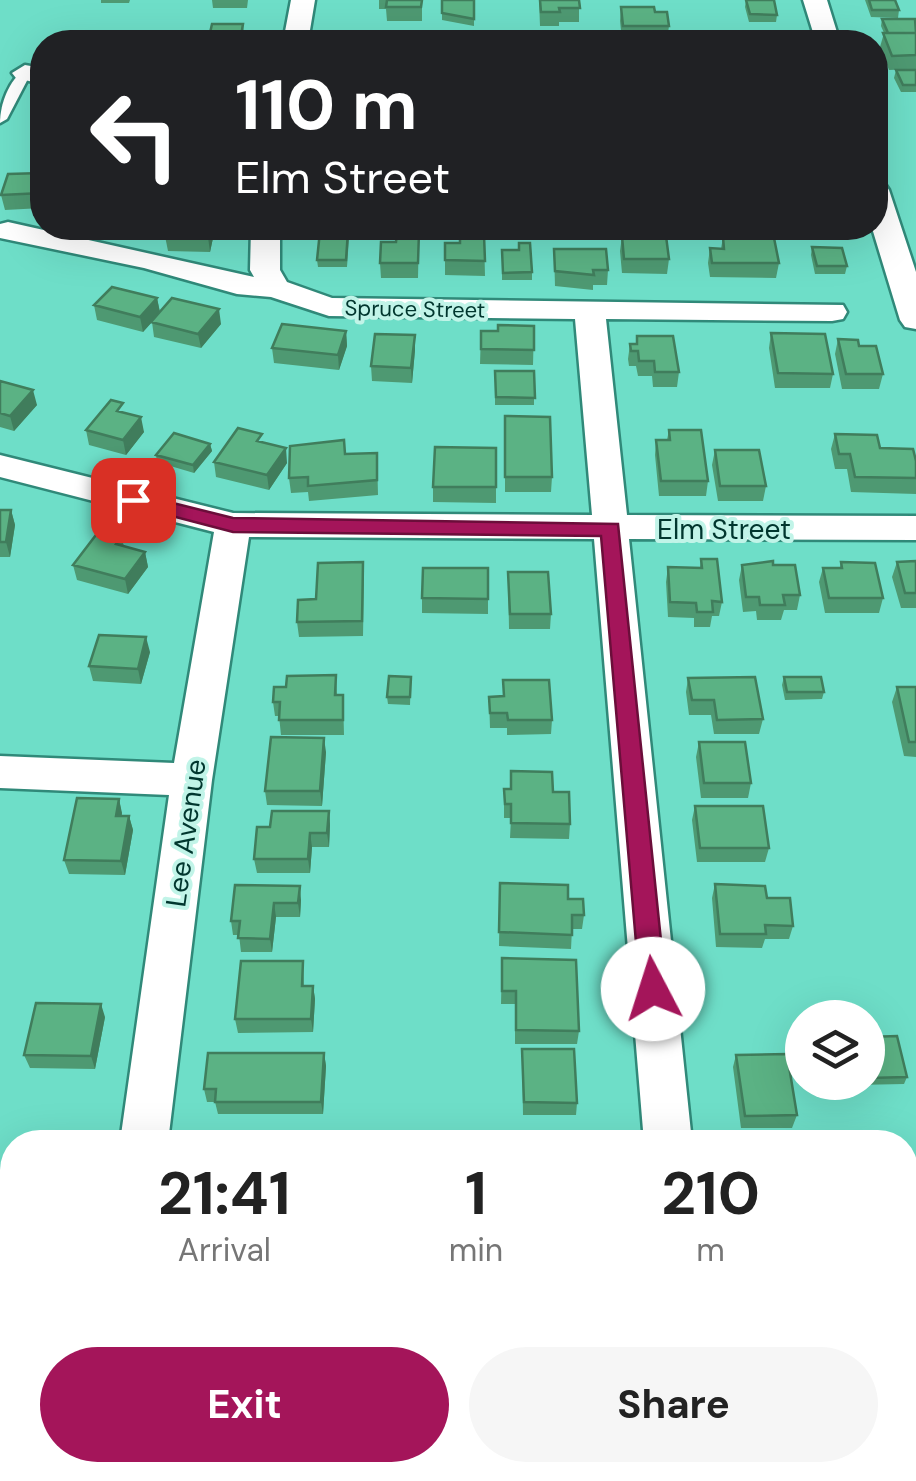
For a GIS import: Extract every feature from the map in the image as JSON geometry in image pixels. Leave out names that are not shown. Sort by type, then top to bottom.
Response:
[{"type":"street","points":[[298,30],[303,0]]},
{"type":"street","points":[[815,0],[824,30]]},
{"type":"street","name":"Spruce Street","points":[[8,231],[30,236]]},
{"type":"street","points":[[888,231],[916,320]]},
{"type":"street","name":"Spruce Street","points":[[52,240],[149,260],[237,285],[275,288],[328,307],[832,312]]},
{"type":"street","points":[[266,240],[265,270],[275,288]]},
{"type":"street","points":[[590,311],[667,1130]]},
{"type":"street","name":"Elm Street","points":[[0,466],[233,525],[916,528]]},
{"type":"street","name":"Lee Avenue","points":[[146,1130],[192,780],[233,525]]},
{"type":"street","points":[[0,772],[192,780]]},
{"type":"lane","points":[[0,120],[30,80]]},
{"type":"building","points":[[387,0],[422,0],[421,7],[386,7]]},
{"type":"building","points":[[442,0],[474,0],[474,19],[442,13]]},
{"type":"building","points":[[540,0],[579,0],[580,8],[541,12]]},
{"type":"building","points":[[746,0],[774,0],[777,15],[750,14]]},
{"type":"building","points":[[869,0],[895,0],[899,10],[872,10]]},
{"type":"building","points":[[621,7],[654,7],[655,12],[667,12],[669,26],[623,26]]},
{"type":"building","points":[[882,19],[915,19],[916,33],[887,30]]},
{"type":"building","points":[[212,24],[243,24],[242,30],[211,30]]},
{"type":"building","points":[[888,33],[916,33],[916,55],[892,56]]},
{"type":"building","points":[[896,70],[916,70],[916,85],[903,85]]},
{"type":"building","points":[[30,173],[30,194],[1,195],[8,174]]},
{"type":"building","points":[[319,240],[347,240],[346,260],[317,260]]},
{"type":"building","points":[[419,240],[418,263],[380,263],[381,242]]},
{"type":"building","points":[[484,240],[485,261],[445,260],[445,243]]},
{"type":"building","points":[[622,240],[667,240],[669,259],[624,259]]},
{"type":"building","points":[[723,240],[774,240],[779,263],[712,263],[710,248],[724,249]]},
{"type":"building","points":[[519,243],[530,243],[532,272],[503,273],[502,250],[519,250]]},
{"type":"building","points":[[812,247],[842,248],[847,266],[817,266]]},
{"type":"building","points":[[554,249],[606,249],[608,270],[593,270],[594,275],[555,271]]},
{"type":"building","points":[[112,287],[157,298],[140,317],[94,305]]},
{"type":"building","points":[[172,298],[219,309],[198,334],[151,322]]},
{"type":"building","points":[[282,324],[346,331],[338,355],[272,348]]},
{"type":"building","points":[[498,325],[534,326],[534,350],[481,349],[481,331],[498,331]]},
{"type":"building","points":[[771,333],[825,334],[833,374],[778,373]]},
{"type":"building","points":[[375,334],[415,335],[411,368],[371,366]]},
{"type":"building","points":[[637,336],[673,336],[679,372],[655,372],[654,361],[639,361],[638,351],[631,351],[630,344],[637,344]]},
{"type":"building","points":[[838,339],[858,340],[859,346],[876,346],[883,374],[846,374]]},
{"type":"building","points":[[495,371],[534,371],[535,398],[496,397]]},
{"type":"building","points":[[0,381],[33,390],[10,416],[0,413]]},
{"type":"building","points":[[111,400],[123,403],[117,411],[141,417],[123,440],[86,430]]},
{"type":"building","points":[[505,416],[550,417],[552,477],[505,477]]},
{"type":"building","points":[[238,428],[262,434],[257,441],[286,448],[267,475],[214,462]]},
{"type":"building","points":[[669,430],[701,430],[708,481],[661,481],[656,440],[670,440]]},
{"type":"building","points":[[174,433],[210,444],[193,465],[156,455]]},
{"type":"building","points":[[835,434],[877,435],[880,448],[913,449],[916,478],[855,477],[850,454],[839,454]]},
{"type":"building","points":[[344,440],[345,454],[377,453],[377,480],[308,486],[308,477],[289,478],[290,446]]},
{"type":"building","points":[[435,447],[496,448],[496,487],[433,487]]},
{"type":"building","points":[[715,450],[759,450],[766,486],[720,486]]},
{"type":"building","points":[[0,510],[11,510],[6,542],[0,542]]},
{"type":"building","points":[[99,531],[121,537],[116,544],[145,552],[125,579],[73,565]]},
{"type":"building","points":[[701,559],[717,559],[722,602],[712,601],[713,612],[697,612],[696,603],[670,602],[668,567],[702,568]]},
{"type":"building","points":[[773,561],[773,565],[795,565],[800,595],[783,595],[785,605],[760,605],[759,597],[746,597],[742,565]]},
{"type":"building","points":[[916,561],[916,593],[905,593],[897,562]]},
{"type":"building","points":[[363,562],[362,621],[297,622],[298,600],[316,599],[318,563]]},
{"type":"building","points":[[841,562],[875,563],[883,598],[829,598],[823,568],[842,568]]},
{"type":"building","points":[[423,568],[488,568],[488,599],[422,598]]},
{"type":"building","points":[[508,572],[548,572],[551,614],[510,614]]},
{"type":"building","points":[[99,635],[146,637],[138,669],[89,666]]},
{"type":"building","points":[[336,675],[335,695],[343,695],[343,720],[279,720],[280,702],[273,702],[274,687],[286,687],[287,676]]},
{"type":"building","points":[[389,676],[411,677],[410,697],[387,697]]},
{"type":"building","points":[[755,677],[763,719],[717,720],[714,700],[692,700],[688,678]]},
{"type":"building","points":[[784,677],[821,677],[824,692],[787,692]]},
{"type":"building","points":[[503,680],[549,680],[552,720],[508,720],[507,713],[490,713],[489,697],[504,696]]},
{"type":"building","points":[[897,687],[916,687],[916,742],[909,742]]},
{"type":"building","points":[[271,737],[324,738],[320,791],[265,791]]},
{"type":"building","points":[[699,742],[745,742],[751,783],[704,783]]},
{"type":"building","points":[[511,771],[552,772],[553,792],[569,792],[570,824],[511,823],[511,804],[505,804],[504,789],[511,789]]},
{"type":"building","points":[[77,798],[119,799],[116,816],[129,816],[121,861],[64,860]]},
{"type":"building","points":[[695,806],[763,806],[769,848],[700,848]]},
{"type":"building","points":[[272,811],[329,811],[327,833],[310,833],[308,859],[254,859],[257,827],[270,827]]},
{"type":"building","points":[[500,883],[568,885],[568,899],[583,899],[584,915],[572,915],[572,935],[499,932]]},
{"type":"building","points":[[715,884],[765,886],[767,898],[790,898],[793,926],[765,925],[766,934],[720,934]]},
{"type":"building","points":[[235,885],[300,886],[298,903],[274,903],[270,939],[238,938],[240,921],[231,921]]},
{"type":"building","points":[[502,958],[576,960],[579,1031],[516,1030],[516,991],[502,991]]},
{"type":"building","points":[[241,961],[303,961],[302,986],[313,986],[311,1019],[235,1019]]},
{"type":"building","points":[[36,1003],[101,1004],[91,1056],[24,1055]]},
{"type":"building","points":[[885,1036],[897,1036],[907,1077],[885,1078]]},
{"type":"building","points":[[522,1049],[574,1049],[577,1103],[524,1102]]},
{"type":"building","points":[[208,1053],[324,1053],[321,1102],[215,1102],[216,1089],[204,1089]]},
{"type":"building","points":[[785,1054],[785,1100],[795,1100],[797,1115],[745,1116],[736,1055]]},
{"type":"route","points":[[133,500],[233,525],[610,529],[653,989]]}]
